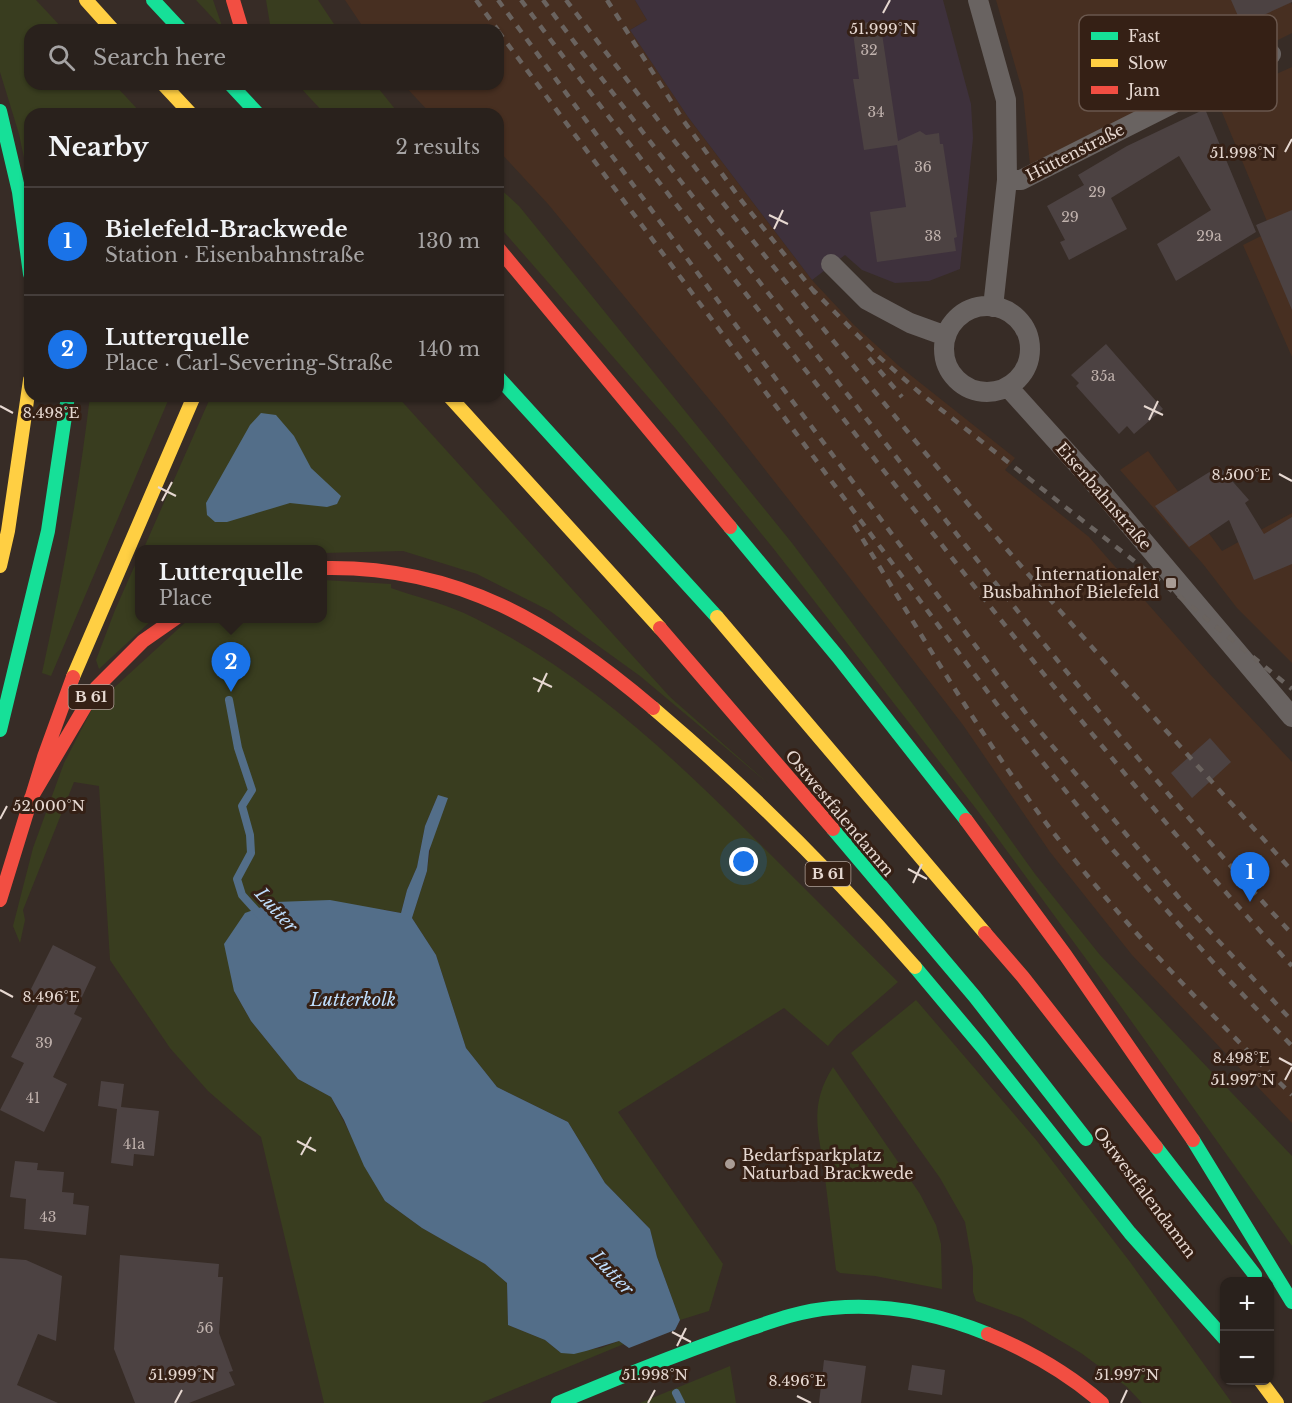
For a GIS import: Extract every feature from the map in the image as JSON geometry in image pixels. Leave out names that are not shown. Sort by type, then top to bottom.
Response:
[{"type":"main road","points":[[86,0],[108,24]]},
{"type":"main road","points":[[153,0],[175,24]]},
{"type":"main road","points":[[233,0],[240,24]]},
{"type":"main road","points":[[168,90],[185,108]]},
{"type":"main road","points":[[236,90],[252,108]]},
{"type":"main road","points":[[255,94],[257,108]]},
{"type":"main road","points":[[0,111],[16,171],[24,214]]},
{"type":"main road","points":[[504,256],[831,648],[951,800],[1066,956],[1188,1132],[1286,1309]]},
{"type":"main road","name":"Ostwestfalendamm","points":[[504,384],[733,635],[1023,977],[1256,1277]]},
{"type":"main road","points":[[0,566],[8,531],[27,402]]},
{"type":"main road","points":[[0,730],[48,531],[67,402]]},
{"type":"main road","points":[[0,900],[61,709],[111,585],[191,402]]},
{"type":"main road","name":"Ostwestfalendamm","points":[[454,402],[677,646],[975,997],[1097,1155]]},
{"type":"main road","name":"B 61","points":[[327,568],[347,566],[392,570],[451,584],[510,609],[543,628],[632,690],[704,752],[811,856],[889,938],[1049,1129],[1133,1236],[1220,1334]]},
{"type":"main road","name":"B 61","points":[[31,798],[96,688],[143,641],[169,623]]},
{"type":"main road","name":"Ostwestfalendamm","points":[[1186,1275],[1220,1324]]},
{"type":"main road","points":[[558,1403],[690,1349],[795,1313],[862,1306],[890,1308],[965,1324],[1024,1351],[1071,1377],[1102,1403]]},
{"type":"main road","points":[[1263,1385],[1276,1403]]},
{"type":"street","points":[[978,0],[1006,100],[1007,180],[993,307]]},
{"type":"street","name":"Hüttenstraße","points":[[1007,180],[1021,180],[1158,111]]},
{"type":"street","points":[[831,264],[867,300],[910,323],[946,336]]},
{"type":"street","points":[[978,307],[993,307],[1003,309],[1018,319],[1027,332],[1030,345],[1029,361],[1017,381],[1008,387],[998,391],[975,391],[956,379],[946,364],[944,355],[946,336],[950,327],[964,313],[978,307]]},
{"type":"street","name":"Eisenbahnstraße","points":[[1008,387],[1090,478],[1292,717]]},
{"type":"shaded area","points":[[345,0],[635,0],[647,20],[630,30],[688,117],[812,280],[854,325],[899,366],[1015,458],[1005,470],[1089,537],[1206,670],[1292,762],[1292,1123],[1132,955],[1050,852],[963,725],[723,416],[548,204],[504,156],[504,108],[425,108],[409,90],[504,90],[504,24],[361,24]]},
{"type":"shaded area","points":[[635,0],[943,0],[971,104],[973,138],[960,269],[929,281],[895,283],[862,270],[845,255],[812,280],[688,117],[630,30],[647,20]]},
{"type":"shaded area","points":[[996,0],[1290,0],[1292,5],[1292,33],[1277,41],[1277,15],[1079,15],[1079,111],[1137,111],[1030,165],[1023,93]]},
{"type":"shaded area","points":[[1292,67],[1292,357],[1243,245],[1271,231],[1222,111],[1277,111],[1277,74]]},
{"type":"shaded area","points":[[1148,451],[1222,551],[1292,513],[1292,663],[1237,608],[1203,564],[1120,470]]},
{"type":"green space","points":[[0,0],[36,0],[58,24],[24,24],[24,90],[120,90],[136,108],[24,108],[24,158],[0,72]]},
{"type":"green space","points":[[196,0],[213,0],[221,24],[218,24]]},
{"type":"green space","points":[[266,0],[318,0],[334,24],[270,24]]},
{"type":"green space","points":[[303,90],[380,90],[394,108],[319,108]]},
{"type":"green space","points":[[504,192],[519,206],[792,543],[918,711],[1035,874],[1100,955],[1292,1156],[1292,1246],[977,810],[773,548],[676,429],[504,232]]},
{"type":"green space","points":[[89,402],[167,402],[51,676],[42,673],[81,466]]},
{"type":"green space","points":[[208,402],[402,402],[670,697],[770,785],[640,676],[550,611],[477,574],[403,551],[327,553],[327,545],[145,545]]},
{"type":"green space","points":[[135,565],[135,623],[149,623],[99,669],[96,660]]},
{"type":"green space","points":[[327,580],[391,584],[391,588],[464,613],[546,659],[620,714],[655,744],[756,840],[898,982],[837,1035],[828,1046],[784,1008],[618,1112],[723,1264],[709,1311],[680,1320],[657,1257],[650,1229],[605,1183],[568,1122],[497,1087],[466,1048],[436,955],[412,918],[427,871],[438,795],[425,826],[417,867],[407,890],[401,913],[276,902],[234,991],[251,1021],[298,1079],[331,1097],[385,1201],[422,1228],[485,1264],[507,1283],[508,1325],[545,1340],[561,1353],[601,1348],[619,1341],[624,1344],[481,1403],[324,1403],[261,1137],[208,1091],[170,1048],[110,960],[99,786],[74,782],[23,910],[25,920],[20,943],[13,926],[33,848],[64,763],[93,707],[185,623],[327,623]]},
{"type":"green space","points":[[916,1000],[1037,1141],[1130,1262],[1232,1403],[1142,1403],[1127,1387],[1081,1353],[1022,1318],[976,1301],[965,1222],[940,1178],[851,1053]]},
{"type":"green space","points":[[833,1067],[920,1194],[936,1225],[941,1244],[942,1289],[875,1276],[840,1273],[836,1270],[817,1121],[820,1095]]},
{"type":"green space","points":[[730,1366],[736,1403],[640,1403]]},
{"type":"water","points":[[261,413],[276,415],[294,436],[311,468],[341,496],[337,504],[327,507],[290,503],[227,522],[215,522],[207,515],[206,503],[250,425]]},
{"type":"water","name":"Lutterkolk","points":[[438,795],[448,798],[429,851],[427,871],[412,918],[436,955],[466,1048],[497,1087],[568,1122],[605,1183],[650,1229],[657,1257],[680,1320],[675,1330],[629,1348],[619,1341],[574,1354],[561,1353],[545,1340],[508,1325],[507,1283],[485,1264],[422,1228],[385,1201],[364,1166],[344,1120],[331,1097],[298,1079],[251,1021],[234,991],[224,944],[245,913],[276,902],[330,900],[401,913],[407,890],[417,867],[425,826]]},
{"type":"building","points":[[1231,0],[1292,0],[1264,15],[1238,15]]},
{"type":"building","points":[[880,20],[898,141],[920,131],[926,135],[939,133],[940,144],[943,144],[957,237],[954,238],[956,251],[877,262],[870,212],[906,207],[897,145],[864,150],[853,79],[859,79],[852,25]]},
{"type":"building","points":[[1201,111],[1206,111],[1256,232],[1176,281],[1157,244],[1211,210],[1179,156],[1111,198],[1127,229],[1069,260],[1060,242],[1065,240],[1047,206],[1084,185],[1078,175],[1127,146]]},
{"type":"building","points":[[1292,210],[1292,310],[1256,225]]},
{"type":"building","points":[[1106,344],[1163,409],[1134,434],[1127,426],[1119,434],[1076,386],[1079,383],[1071,375]]},
{"type":"building","points":[[1219,466],[1249,500],[1245,503],[1264,534],[1292,517],[1292,564],[1254,580],[1229,520],[1189,547],[1155,506]]},
{"type":"building","points":[[1210,738],[1231,762],[1192,798],[1171,773]]},
{"type":"building","points":[[53,945],[96,967],[74,1014],[82,1018],[53,1077],[67,1084],[44,1132],[0,1110],[24,1063],[11,1057],[41,999],[29,993]]},
{"type":"building","points":[[101,1081],[124,1084],[121,1107],[159,1111],[154,1156],[134,1154],[133,1166],[111,1163],[117,1109],[98,1106]]},
{"type":"building","points":[[15,1161],[38,1163],[37,1170],[64,1172],[62,1192],[74,1193],[73,1204],[89,1206],[86,1235],[24,1229],[26,1199],[10,1197]]},
{"type":"building","points":[[120,1255],[219,1264],[218,1277],[223,1277],[219,1333],[233,1371],[229,1372],[235,1385],[189,1403],[135,1403],[114,1349]]},
{"type":"building","points":[[0,1258],[26,1260],[62,1276],[56,1341],[38,1334],[17,1385],[58,1403],[0,1403]]},
{"type":"building","points":[[824,1360],[866,1366],[861,1403],[819,1403]]},
{"type":"building","points":[[912,1365],[945,1370],[942,1395],[908,1390]]},
{"type":"waterway","name":"Lutter","points":[[229,700],[238,748],[252,790],[242,806],[250,835],[251,853],[237,879],[242,895],[261,916]]},
{"type":"waterway","name":"Lutter","points":[[676,1393],[681,1403]]},
{"type":"railway","points":[[476,0],[494,24]]},
{"type":"railway","points":[[498,0],[743,335],[1034,724],[1181,900],[1292,1021]]},
{"type":"railway","points":[[521,0],[694,227],[1024,649],[1182,842],[1292,966]]},
{"type":"railway","points":[[543,0],[694,199],[1010,601],[1176,804],[1292,934]]},
{"type":"railway","points":[[566,0],[744,229],[927,455],[1062,613],[1292,871]]},
{"type":"railway","points":[[607,0],[683,120],[741,200],[815,293]]},
{"type":"railway","points":[[504,39],[1004,714],[1113,850],[1228,979],[1292,1046]]},
{"type":"railway","points":[[811,288],[878,356],[920,393],[1180,597],[1292,689]]},
{"type":"railway","points":[[869,358],[902,397]]},
{"type":"railway","points":[[854,525],[985,736],[1061,843],[1156,955],[1292,1095]]},
{"type":"traffic: fast","points":[[153,0],[175,24]]},
{"type":"traffic: fast","points":[[236,90],[252,108]]},
{"type":"traffic: fast","points":[[0,111],[19,192],[24,229]]},
{"type":"traffic: fast","points":[[504,384],[717,617]]},
{"type":"traffic: fast","points":[[0,730],[48,531],[67,402]]},
{"type":"traffic: fast","points":[[730,527],[838,657],[966,820]]},
{"type":"traffic: fast","points":[[833,829],[975,997],[1086,1139]]},
{"type":"traffic: fast","points":[[915,967],[982,1047],[1130,1233],[1220,1334]]},
{"type":"traffic: fast","points":[[1193,1140],[1292,1302]]},
{"type":"traffic: fast","points":[[1156,1147],[1255,1275]]},
{"type":"traffic: fast","points":[[558,1403],[732,1335],[806,1312],[852,1307],[891,1309],[931,1316],[988,1334]]},
{"type":"traffic: slow","points":[[86,0],[108,24]]},
{"type":"traffic: slow","points":[[169,90],[185,108]]},
{"type":"traffic: slow","points":[[0,566],[8,531],[27,402]]},
{"type":"traffic: slow","points":[[73,677],[191,402]]},
{"type":"traffic: slow","points":[[454,402],[660,628]]},
{"type":"traffic: slow","points":[[717,617],[985,933]]},
{"type":"traffic: slow","points":[[653,708],[789,833],[915,967]]},
{"type":"traffic: slow","points":[[1264,1385],[1277,1403]]},
{"type":"traffic: jam","points":[[233,0],[240,24]]},
{"type":"traffic: jam","points":[[504,255],[730,527]]},
{"type":"traffic: jam","points":[[327,568],[371,570],[417,577],[460,589],[501,605],[578,650],[616,677],[653,708]]},
{"type":"traffic: jam","points":[[31,798],[96,688],[143,641],[169,623]]},
{"type":"traffic: jam","points":[[660,628],[833,829]]},
{"type":"traffic: jam","points":[[0,900],[44,757],[73,677]]},
{"type":"traffic: jam","points":[[966,820],[1066,956],[1193,1140]]},
{"type":"traffic: jam","points":[[985,933],[1023,977],[1156,1147]]},
{"type":"traffic: jam","points":[[988,1334],[1048,1364],[1076,1382],[1102,1403]]},
{"type":"place","name":"Internationaler Busbahnhof Bielefeld","points":[[1171,583]]},
{"type":"place","name":"Lutterquelle","points":[[231,692]]},
{"type":"place","name":"Bielefeld-Brackwede","points":[[1250,902]]},
{"type":"place","name":"Bedarfsparkplatz Naturbad Brackwede","points":[[730,1164]]}]
